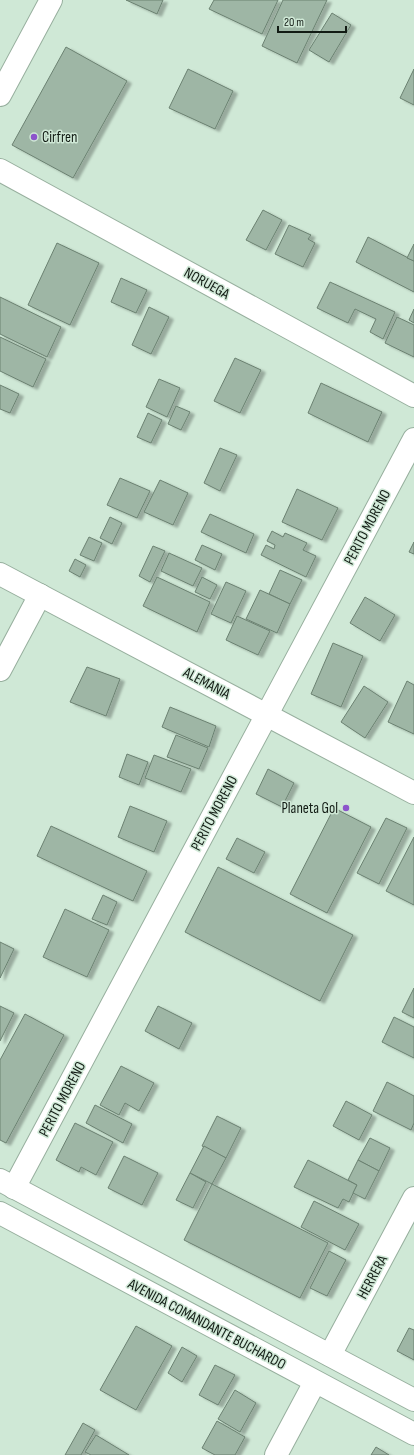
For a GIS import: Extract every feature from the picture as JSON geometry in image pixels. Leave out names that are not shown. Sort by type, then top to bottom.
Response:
[{"type":"street","points":[[0,95],[51,0]]},
{"type":"street","name":"NORUEGA","points":[[0,170],[414,396]]},
{"type":"street","name":"PERITO MORENO","points":[[7,1184],[267,715],[414,439]]},
{"type":"street","name":"ALEMANIA","points":[[0,574],[414,793]]},
{"type":"street","points":[[0,670],[40,595]]},
{"type":"street","name":"AVENIDA COMANDANTE BUCHARDO","points":[[7,1184],[414,1400]]},
{"type":"street","name":"HERRERA","points":[[330,1355],[414,1198]]},
{"type":"street","name":"AVENIDA COMANDANTE BUCHARDO","points":[[0,1214],[414,1434]]},
{"type":"street","points":[[276,1455],[315,1382]]},
{"type":"building","points":[[126,0],[163,0],[157,14]]},
{"type":"building","points":[[214,0],[278,0],[262,34],[209,9]]},
{"type":"building","points":[[283,0],[327,0],[297,63],[262,46]]},
{"type":"building","points":[[332,13],[351,25],[329,62],[309,50]]},
{"type":"building","points":[[66,47],[127,81],[73,178],[12,145]]},
{"type":"building","points":[[188,69],[233,91],[215,129],[169,108]]},
{"type":"building","points":[[414,69],[414,105],[400,98]]},
{"type":"building","points":[[263,210],[282,220],[266,250],[246,240]]},
{"type":"building","points":[[289,225],[311,235],[308,239],[315,243],[303,267],[275,254]]},
{"type":"building","points":[[368,237],[414,261],[414,292],[356,262]]},
{"type":"building","points":[[57,243],[99,263],[70,325],[28,305]]},
{"type":"building","points":[[414,244],[414,261],[407,258]]},
{"type":"building","points":[[121,278],[147,290],[136,313],[111,302]]},
{"type":"building","points":[[330,282],[395,312],[383,339],[370,332],[376,319],[355,309],[348,323],[317,308]]},
{"type":"building","points":[[0,297],[61,327],[47,357],[0,334]]},
{"type":"building","points":[[149,307],[169,317],[151,354],[132,345]]},
{"type":"building","points":[[414,309],[414,323],[409,320]]},
{"type":"building","points":[[397,317],[414,325],[414,357],[385,343]]},
{"type":"building","points":[[0,337],[46,359],[33,387],[0,371]]},
{"type":"building","points":[[235,358],[261,370],[240,413],[214,401]]},
{"type":"building","points":[[159,379],[180,388],[167,417],[146,407]]},
{"type":"building","points":[[321,383],[382,412],[368,442],[308,413]]},
{"type":"building","points":[[0,385],[19,394],[10,413],[0,409]]},
{"type":"building","points":[[176,406],[190,412],[181,430],[168,424]]},
{"type":"building","points":[[148,413],[162,420],[151,443],[137,437]]},
{"type":"building","points":[[220,448],[237,455],[220,491],[204,483]]},
{"type":"building","points":[[120,478],[150,491],[137,518],[107,505]]},
{"type":"building","points":[[160,480],[188,493],[173,525],[144,512]]},
{"type":"building","points":[[297,489],[338,508],[322,540],[282,522]]},
{"type":"building","points":[[210,514],[254,534],[246,553],[201,532]]},
{"type":"building","points":[[110,517],[122,523],[112,544],[100,538]]},
{"type":"building","points":[[272,531],[283,537],[285,533],[307,543],[303,550],[316,556],[306,577],[261,555],[266,545],[274,549],[275,545],[267,541]]},
{"type":"building","points":[[89,537],[102,543],[94,561],[80,555]]},
{"type":"building","points":[[414,542],[414,554],[409,552]]},
{"type":"building","points":[[202,545],[222,554],[215,570],[195,560]]},
{"type":"building","points":[[153,546],[165,551],[150,582],[139,576]]},
{"type":"building","points":[[169,553],[202,568],[193,586],[161,571]]},
{"type":"building","points":[[75,559],[86,565],[80,577],[69,571]]},
{"type":"building","points":[[280,570],[302,580],[290,604],[269,594]]},
{"type":"building","points":[[157,577],[210,602],[197,632],[143,606]]},
{"type":"building","points":[[202,577],[217,585],[210,599],[195,592]]},
{"type":"building","points":[[226,582],[246,591],[231,623],[211,614]]},
{"type":"building","points":[[260,590],[290,604],[277,633],[246,619]]},
{"type":"building","points":[[365,597],[395,615],[380,641],[350,623]]},
{"type":"building","points":[[237,616],[270,631],[258,655],[226,640]]},
{"type":"building","points":[[333,643],[363,656],[341,707],[311,694]]},
{"type":"building","points":[[87,667],[120,679],[106,716],[70,702]]},
{"type":"building","points":[[407,681],[414,685],[414,734],[388,722]]},
{"type":"building","points":[[364,686],[388,702],[365,738],[341,722]]},
{"type":"building","points":[[170,707],[216,726],[209,747],[162,727]]},
{"type":"building","points":[[176,735],[208,748],[199,769],[167,757]]},
{"type":"building","points":[[127,754],[148,762],[139,785],[119,777]]},
{"type":"building","points":[[154,755],[191,769],[181,792],[145,778]]},
{"type":"building","points":[[268,769],[294,783],[282,807],[256,794]]},
{"type":"building","points":[[130,806],[167,821],[154,852],[118,837]]},
{"type":"building","points":[[334,808],[371,827],[327,913],[290,894]]},
{"type":"building","points":[[386,818],[407,828],[379,884],[357,873]]},
{"type":"building","points":[[51,826],[147,871],[133,901],[37,856]]},
{"type":"building","points":[[414,837],[414,905],[386,891]]},
{"type":"building","points":[[237,838],[265,852],[254,873],[226,859]]},
{"type":"building","points":[[218,867],[353,935],[320,1001],[185,932]]},
{"type":"building","points":[[103,895],[117,902],[107,925],[92,919]]},
{"type":"building","points":[[65,909],[109,930],[87,977],[43,957]]},
{"type":"building","points":[[0,942],[14,949],[0,978]]},
{"type":"building","points":[[414,988],[414,1018],[402,1012]]},
{"type":"building","points":[[0,1006],[14,1013],[0,1041]]},
{"type":"building","points":[[158,1006],[192,1023],[179,1049],[145,1031]]},
{"type":"building","points":[[25,1014],[64,1035],[6,1143],[0,1140],[0,1060]]},
{"type":"building","points":[[394,1017],[414,1027],[414,1058],[382,1042]]},
{"type":"building","points":[[121,1066],[154,1083],[139,1111],[125,1103],[119,1115],[100,1105]]},
{"type":"building","points":[[387,1082],[414,1096],[414,1123],[411,1130],[373,1111]]},
{"type":"building","points":[[346,1101],[372,1115],[359,1140],[333,1126]]},
{"type":"building","points":[[95,1105],[132,1124],[123,1143],[86,1123]]},
{"type":"building","points":[[217,1116],[241,1128],[226,1158],[202,1146]]},
{"type":"building","points":[[75,1123],[113,1142],[96,1175],[81,1167],[79,1172],[56,1160]]},
{"type":"building","points":[[370,1138],[390,1148],[379,1171],[358,1160]]},
{"type":"building","points":[[204,1146],[226,1158],[212,1184],[190,1173]]},
{"type":"building","points":[[124,1156],[158,1173],[142,1205],[108,1188]]},
{"type":"building","points":[[308,1160],[357,1185],[349,1202],[343,1199],[338,1208],[294,1187]]},
{"type":"building","points":[[358,1160],[379,1171],[365,1199],[353,1193],[357,1185],[348,1180]]},
{"type":"building","points":[[190,1173],[206,1182],[193,1208],[176,1200]]},
{"type":"building","points":[[212,1184],[328,1243],[300,1298],[184,1240]]},
{"type":"building","points":[[314,1201],[359,1224],[345,1250],[301,1227]]},
{"type":"building","points":[[329,1251],[346,1260],[327,1296],[310,1288]]},
{"type":"building","points":[[136,1326],[172,1346],[136,1410],[100,1390]]},
{"type":"building","points":[[409,1328],[414,1330],[414,1360],[397,1351]]},
{"type":"building","points":[[182,1347],[197,1356],[182,1382],[168,1373]]},
{"type":"building","points":[[215,1365],[235,1375],[218,1405],[199,1395]]},
{"type":"building","points":[[235,1390],[256,1403],[240,1432],[218,1419]]},
{"type":"building","points":[[217,1421],[245,1437],[235,1455],[215,1455],[202,1448]]},
{"type":"building","points":[[83,1423],[95,1430],[81,1455],[65,1455]]},
{"type":"building","points":[[96,1435],[129,1455],[91,1455],[85,1452]]},
{"type":"building","points":[[376,1447],[389,1455],[371,1455]]},
{"type":"place","name":"Cirfren","points":[[34,137]]},
{"type":"place","name":"Planeta Gol","points":[[346,808]]}]
